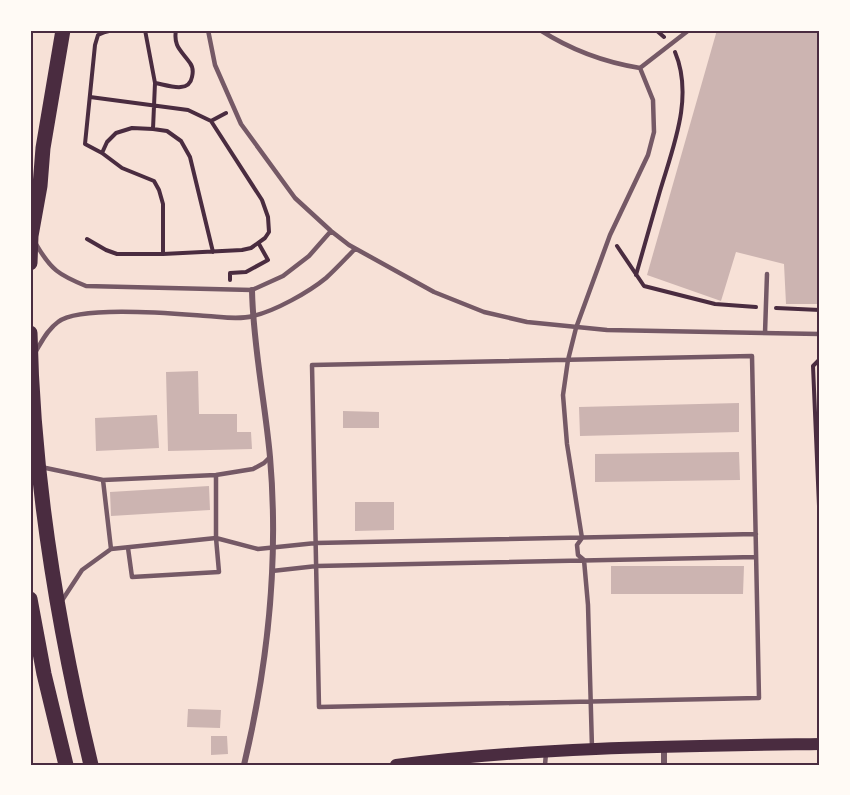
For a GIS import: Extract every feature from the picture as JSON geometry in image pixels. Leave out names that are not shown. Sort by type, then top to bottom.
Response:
[{"type":"main road","points":[[30,263],[31,236],[40,186],[43,148],[63,30]]},
{"type":"main road","points":[[30,333],[38,466],[45,527],[57,609],[91,765]]},
{"type":"main road","points":[[30,599],[33,643],[66,765]]},
{"type":"main road","points":[[396,765],[426,761],[545,759],[592,750],[820,744]]},
{"type":"street","points":[[244,765],[266,652],[273,547],[270,457],[252,317],[252,290]]},
{"type":"street","points":[[664,747],[664,765]]},
{"type":"lane","points":[[208,30],[215,65],[241,124],[295,198],[331,231],[355,249],[434,292],[484,312],[527,322],[576,328],[820,334]]},
{"type":"lane","points":[[540,30],[562,44],[617,64],[640,68],[689,30]]},
{"type":"lane","points":[[592,750],[588,605],[584,560],[578,555],[577,545],[582,538],[567,444],[563,395],[576,328],[610,234],[648,154],[654,132],[653,100],[640,68]]},
{"type":"lane","points":[[31,236],[51,266],[62,276],[86,286],[252,290],[292,270],[309,256],[331,231]]},
{"type":"lane","points":[[31,362],[43,339],[57,322],[68,316],[83,313],[154,313],[231,318],[252,317],[291,301],[326,278],[355,249]]},
{"type":"lane","points":[[765,333],[767,274]]},
{"type":"lane","points":[[752,356],[756,534],[759,698],[320,707],[312,365],[752,356]]},
{"type":"lane","points":[[38,466],[103,480],[216,475],[253,469],[270,457]]},
{"type":"lane","points":[[128,548],[132,577],[219,572],[216,538],[216,475]]},
{"type":"lane","points":[[103,480],[111,549]]},
{"type":"lane","points":[[57,609],[82,570],[111,549],[216,538],[258,549],[316,543],[756,534]]},
{"type":"lane","points":[[272,571],[316,566],[756,557]]},
{"type":"path","points":[[113,30],[98,35],[95,45],[85,144],[122,168],[154,181],[163,204],[163,254]]},
{"type":"path","points":[[145,30],[155,83],[153,129]]},
{"type":"path","points":[[155,83],[179,88],[187,86],[192,80],[191,64],[176,44],[176,30]]},
{"type":"path","points":[[636,275],[679,129],[683,86],[680,63],[671,44],[656,30]]},
{"type":"path","points":[[87,239],[117,254],[163,254],[242,250],[259,244],[269,232],[268,217],[262,200],[211,121],[188,110],[90,96]]},
{"type":"path","points":[[102,153],[107,142],[116,133],[132,129],[167,131],[181,141],[190,158],[213,252]]},
{"type":"path","points":[[610,234],[644,286],[715,304],[820,310]]},
{"type":"path","points":[[230,290],[230,273],[251,271],[268,260],[259,244]]},
{"type":"path","points":[[820,360],[813,366],[820,529]]},
{"type":"building","points":[[717,30],[820,30],[820,304],[786,304],[784,264],[736,252],[721,301],[647,275]]},
{"type":"building","points":[[198,371],[199,414],[237,414],[237,432],[251,432],[252,449],[168,451],[166,372]]},
{"type":"building","points":[[739,403],[739,432],[580,436],[579,407]]},
{"type":"building","points":[[343,411],[379,412],[379,428],[343,428]]},
{"type":"building","points":[[157,415],[159,448],[96,451],[95,418]]},
{"type":"building","points":[[739,452],[740,480],[595,482],[595,454]]},
{"type":"building","points":[[209,486],[210,510],[111,516],[110,492]]},
{"type":"building","points":[[355,502],[394,502],[394,530],[355,531]]},
{"type":"building","points":[[611,566],[744,566],[743,594],[611,594]]},
{"type":"building","points":[[188,709],[221,710],[220,728],[187,727]]},
{"type":"building","points":[[211,736],[227,736],[228,754],[211,755]]}]
